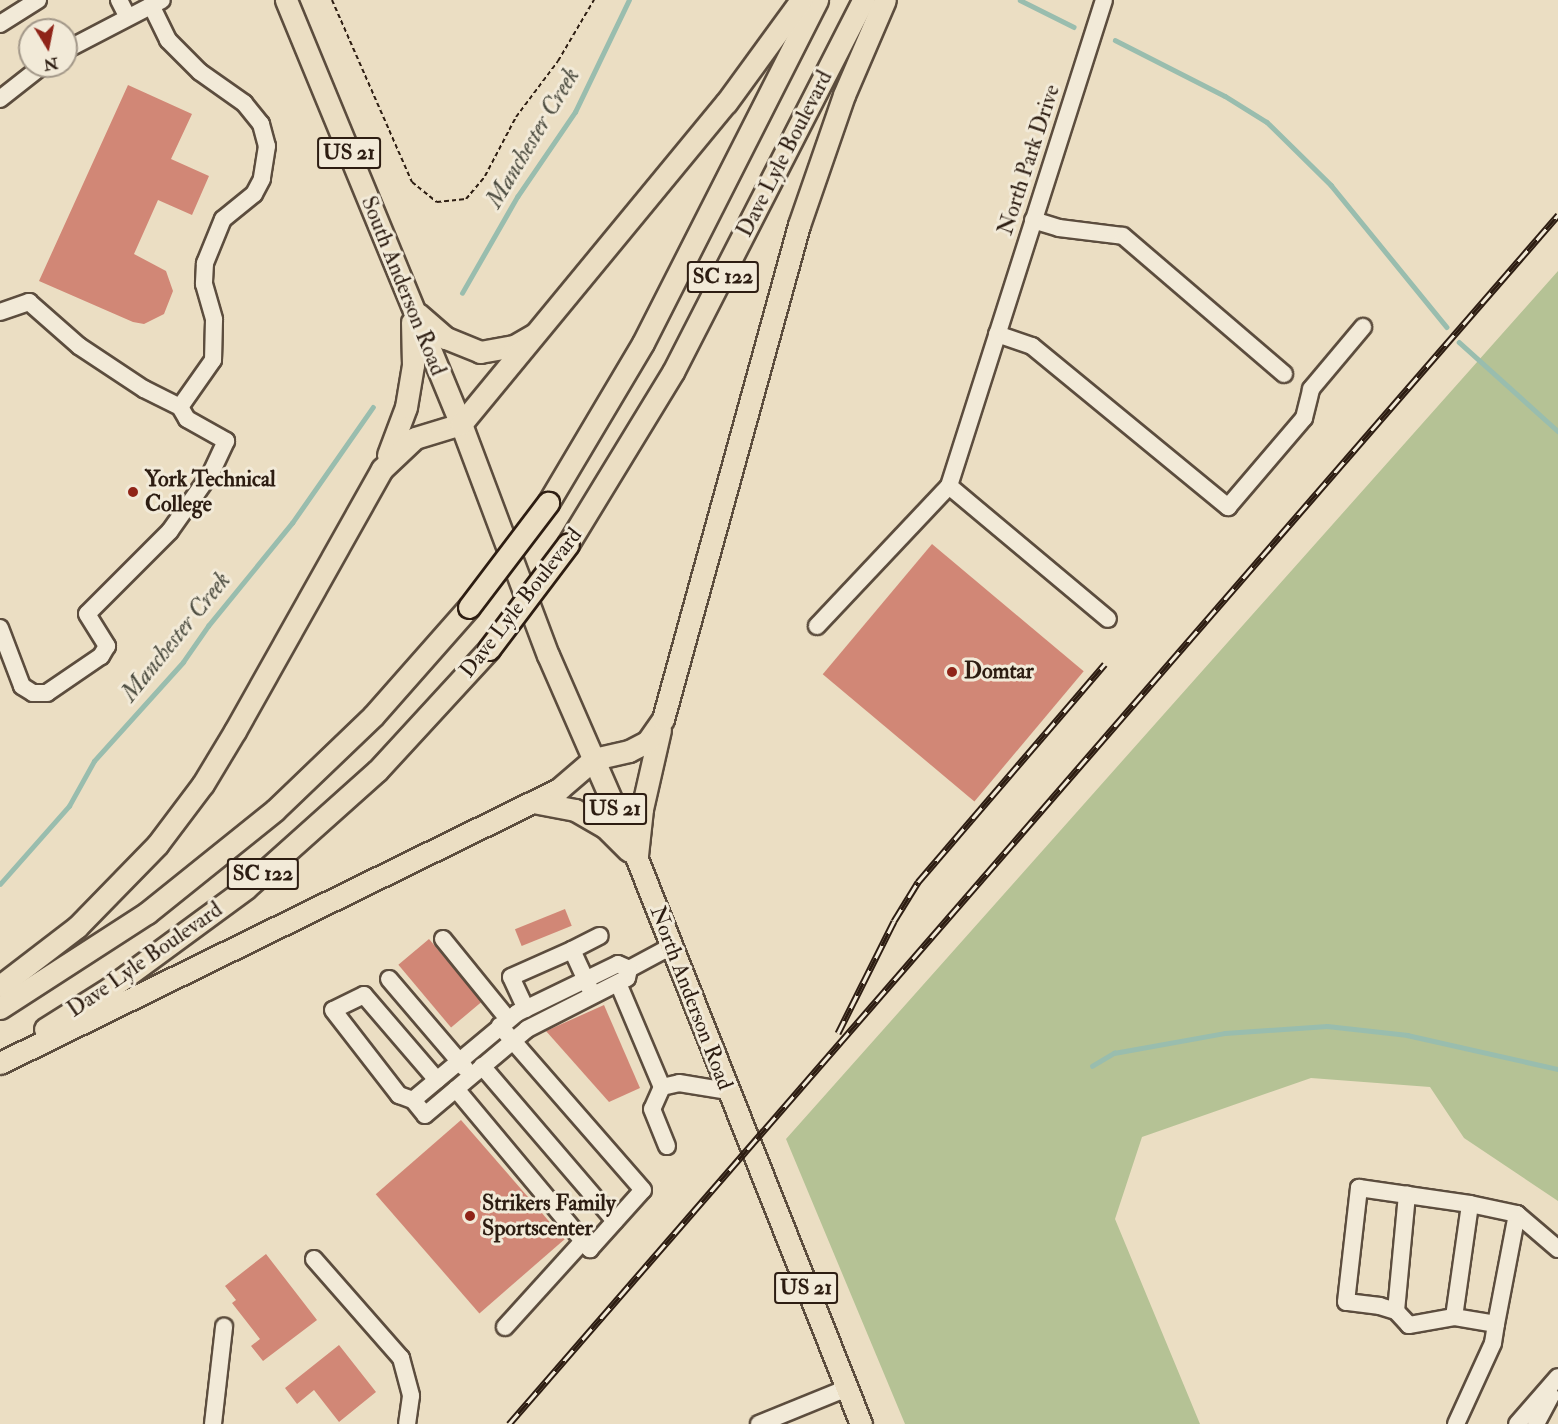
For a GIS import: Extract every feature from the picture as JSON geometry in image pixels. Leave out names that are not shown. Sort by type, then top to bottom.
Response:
[{"type":"main road","name":"South Anderson Road","points":[[286,0],[461,424],[515,574]]},
{"type":"main road","points":[[382,469],[415,438],[461,424],[544,327],[726,103],[801,0]]},
{"type":"main road","name":"Dave Lyle Boulevard","points":[[0,1008],[147,913],[275,810],[373,716],[469,607],[548,503],[643,343],[817,0]]},
{"type":"main road","name":"Dave Lyle Boulevard","points":[[0,1054],[110,988],[246,888],[377,771],[489,649],[568,544],[673,372],[863,0]]},
{"type":"main road","points":[[637,859],[646,783],[799,225],[844,95],[885,0]]},
{"type":"main road","points":[[412,306],[446,338],[480,352],[514,346],[544,327]]},
{"type":"main road","points":[[0,986],[56,945],[109,897],[157,845],[203,784],[382,469],[406,407],[413,365],[412,306]]},
{"type":"main road","name":"North Anderson Road","points":[[515,574],[637,859],[861,1424]]},
{"type":"main road","points":[[0,1063],[567,785],[594,759],[640,747],[663,719]]},
{"type":"main road","points":[[530,802],[565,806],[593,819],[637,859]]},
{"type":"street","points":[[0,24],[38,0]]},
{"type":"street","points":[[119,0],[127,16]]},
{"type":"street","name":"North Park Drive","points":[[949,486],[1104,0]]},
{"type":"street","points":[[78,43],[127,16],[157,3],[168,40],[200,72],[244,103],[261,124],[267,146],[262,179],[254,194],[223,219],[205,263],[204,284],[214,320],[213,360],[180,407]]},
{"type":"street","points":[[0,99],[27,78]]},
{"type":"street","points":[[1033,220],[1059,228],[1123,236],[1284,374]]},
{"type":"street","points":[[0,312],[28,302],[79,346],[144,389],[180,407],[187,419],[226,441],[223,453],[170,531],[87,614],[106,646],[100,656],[47,693],[33,693],[22,686],[0,628]]},
{"type":"street","points":[[997,334],[1032,346],[1228,507],[1304,418],[1311,388],[1363,327]]},
{"type":"street","points":[[817,626],[949,486],[1108,619]]},
{"type":"street","points":[[526,1009],[511,977],[600,936]]},
{"type":"street","points":[[443,939],[504,1023],[512,1041],[643,1190],[615,1221],[587,1245],[505,1328]]},
{"type":"street","points":[[437,1080],[368,998],[359,994],[335,1007],[333,1014],[336,1019],[399,1095],[413,1100],[425,1115],[512,1041],[627,978],[629,969],[670,947]]},
{"type":"street","points":[[572,950],[593,995]]},
{"type":"street","points":[[413,1100],[504,1023],[526,1009],[618,964],[629,969]]},
{"type":"street","points":[[389,979],[459,1061],[477,1071],[615,1221]]},
{"type":"street","points":[[618,983],[662,1087],[652,1109],[667,1146]]},
{"type":"street","points":[[662,1087],[679,1083],[728,1091]]},
{"type":"street","points":[[456,1089],[587,1245]]},
{"type":"street","points":[[1496,1324],[1454,1317],[1409,1325],[1396,1311],[1346,1302],[1359,1188],[1470,1204],[1517,1214],[1557,1247]]},
{"type":"street","points":[[1396,1311],[1407,1195]]},
{"type":"street","points":[[1454,1317],[1470,1204]]},
{"type":"street","points":[[1456,1424],[1493,1343],[1517,1214]]},
{"type":"street","points":[[314,1259],[402,1358],[411,1396],[407,1424]]},
{"type":"street","points":[[213,1424],[224,1327]]},
{"type":"street","points":[[1517,1424],[1558,1377]]},
{"type":"street","points":[[1536,1424],[1558,1382]]},
{"type":"street","points":[[759,1424],[847,1388]]},
{"type":"path","points":[[332,0],[412,182],[437,202],[466,199],[485,176],[516,117],[558,61],[594,0]]},
{"type":"green space","points":[[1558,271],[1558,1201],[1464,1138],[1430,1087],[1311,1078],[1142,1137],[1115,1219],[1200,1424],[905,1424],[786,1139]]},
{"type":"building","points":[[128,85],[192,114],[171,159],[209,176],[192,215],[158,200],[134,254],[166,271],[173,291],[164,314],[144,324],[133,322],[39,281]]},
{"type":"building","name":"Domtar","points":[[932,544],[1084,671],[974,801],[823,674]]},
{"type":"building","points":[[565,909],[572,926],[522,946],[515,929]]},
{"type":"building","points":[[429,939],[482,1002],[451,1028],[398,965]]},
{"type":"building","points":[[604,1005],[640,1088],[609,1102],[546,1031]]},
{"type":"building","name":"Strikers Family Sportscenter","points":[[461,1120],[565,1239],[479,1313],[376,1194]]},
{"type":"building","points":[[266,1254],[317,1320],[263,1361],[251,1346],[260,1339],[232,1303],[236,1300],[225,1286]]},
{"type":"building","points":[[339,1345],[376,1392],[339,1422],[314,1390],[297,1404],[285,1388]]},
{"type":"waterway","name":"Manchester Creek","points":[[462,293],[517,197],[575,112],[629,0]]},
{"type":"waterway","points":[[1020,0],[1074,27]]},
{"type":"waterway","points":[[1115,40],[1225,96],[1267,122],[1331,185],[1447,327]]},
{"type":"waterway","points":[[1459,342],[1558,431]]},
{"type":"waterway","name":"Manchester Creek","points":[[0,884],[69,806],[94,761],[183,662],[208,626],[292,523],[373,407]]},
{"type":"waterway","points":[[1092,1066],[1114,1053],[1225,1033],[1327,1026],[1407,1035],[1558,1069]]},
{"type":"railway","points":[[509,1424],[1558,215]]},
{"type":"railway","points":[[838,1033],[894,921],[918,882],[1105,664]]},
{"type":"place","name":"York Technical College","points":[[133,492]]},
{"type":"place","name":"Domtar","points":[[952,672]]},
{"type":"place","name":"Strikers Family Sportscenter","points":[[470,1216]]}]
